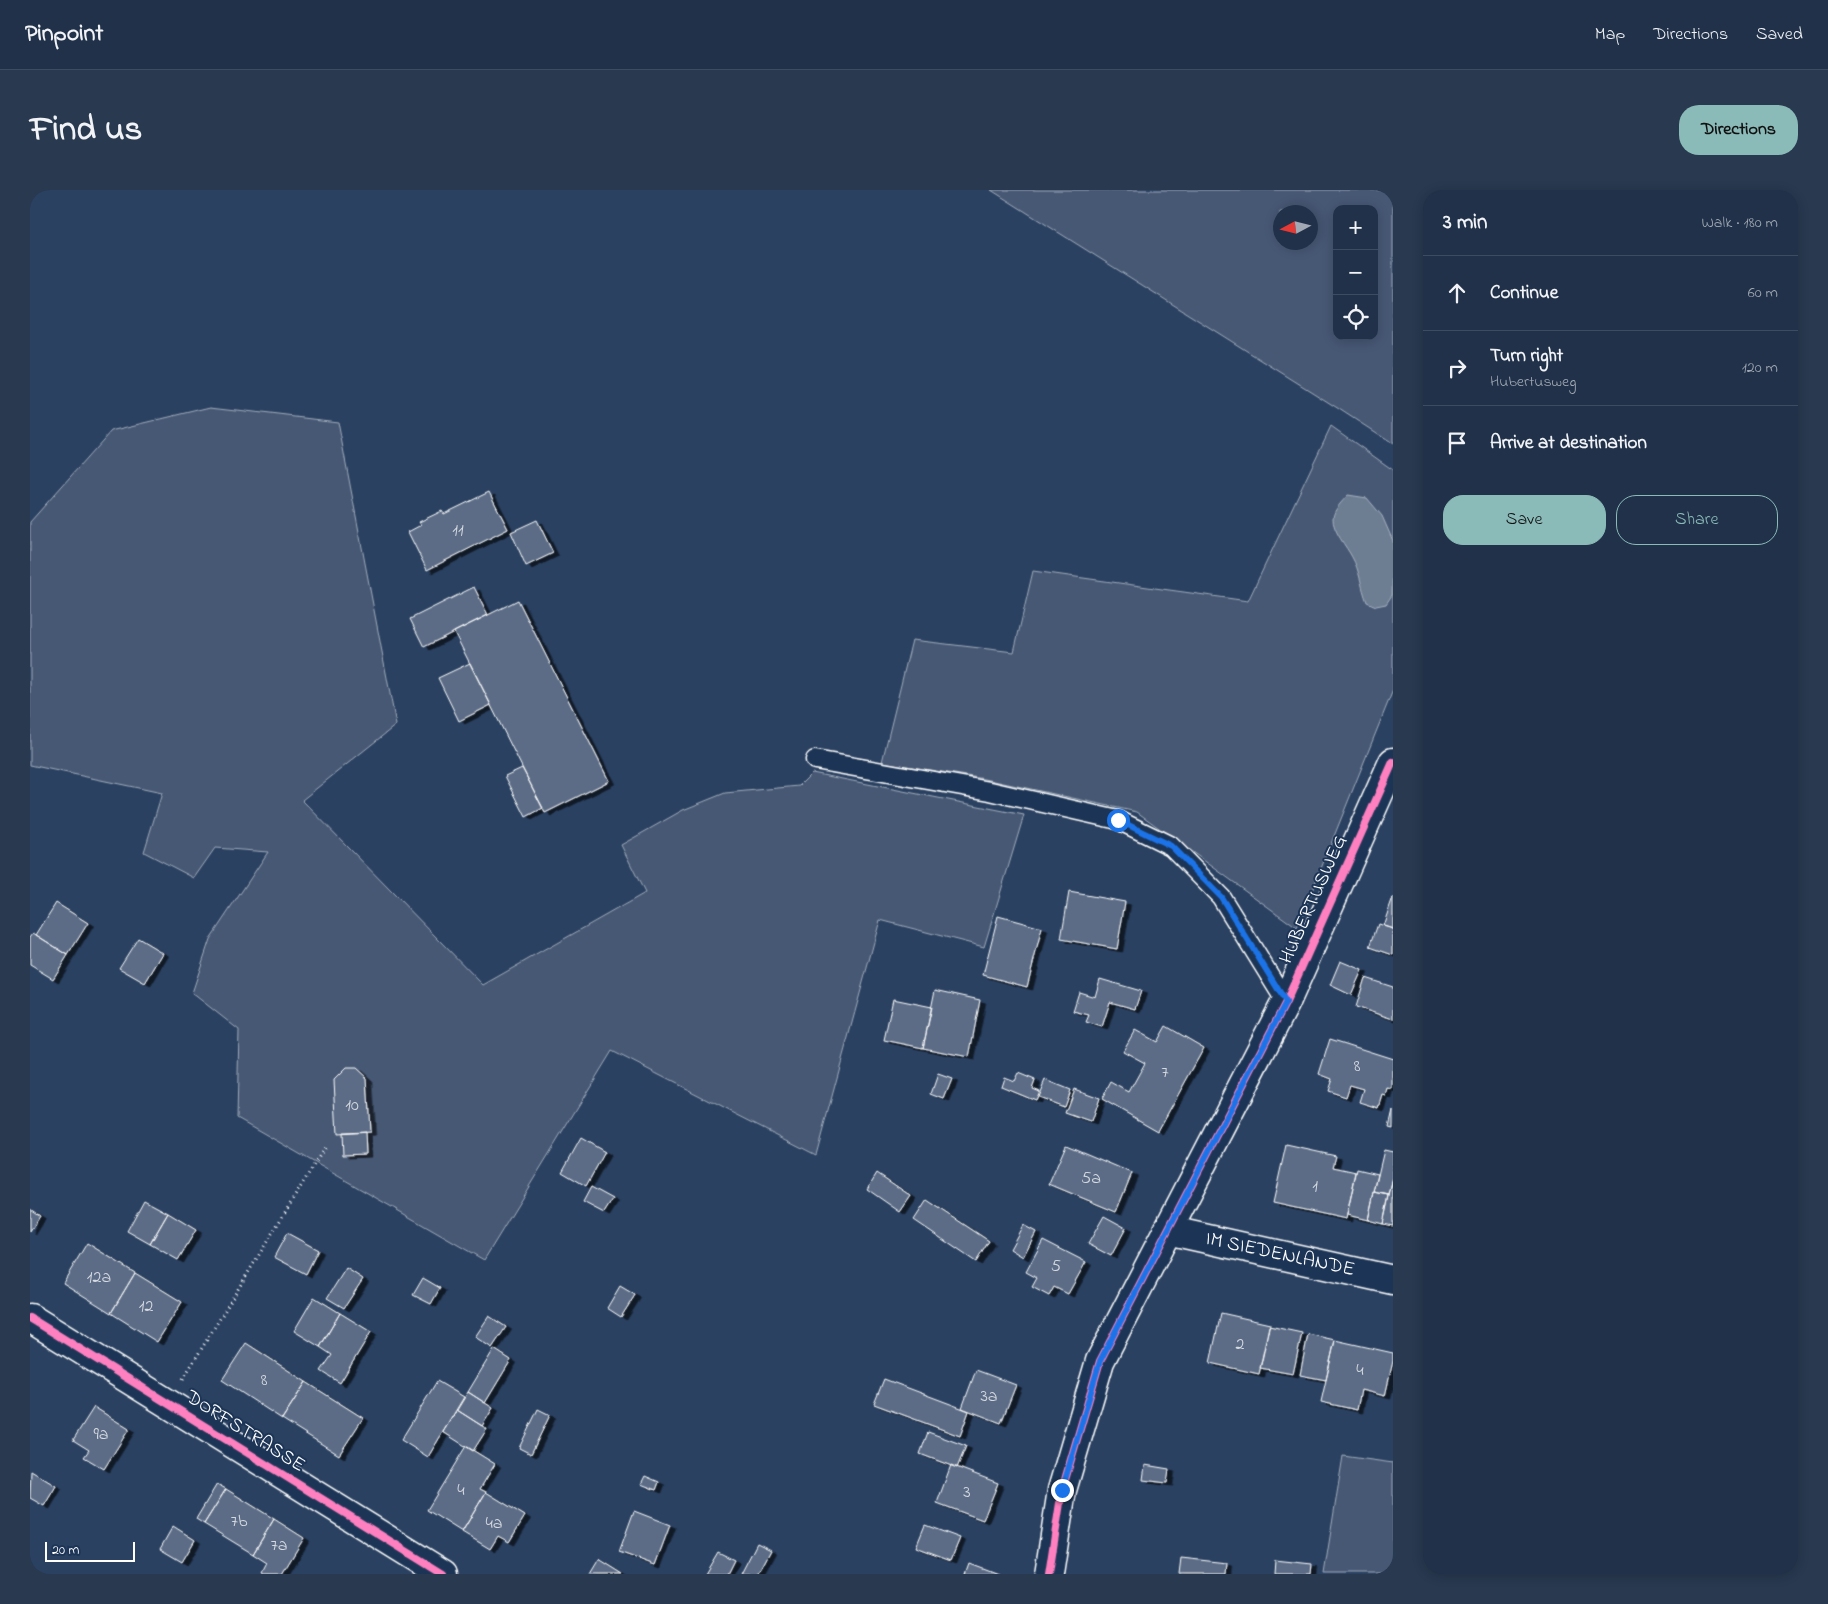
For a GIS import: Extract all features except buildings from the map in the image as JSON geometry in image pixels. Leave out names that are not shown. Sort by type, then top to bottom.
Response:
[{"type":"street","name":"HUBERTUSWEG","points":[[1049,1574],[1062,1490],[1100,1361],[1286,1002],[1393,762]]},
{"type":"street","name":"IM SIEDENLANDE","points":[[1167,1230],[1393,1280]]},
{"type":"street","name":"DORFSTRASSE","points":[[30,1318],[443,1574]]},
{"type":"lane","points":[[815,760],[990,791],[1118,820],[1171,846],[1221,897],[1286,1002]]},
{"type":"path","points":[[168,1403],[325,1147]]},
{"type":"shaded area","points":[[991,190],[1393,190],[1393,444],[1339,409]]},
{"type":"shaded area","points":[[211,407],[338,422],[396,725],[302,800],[483,985],[645,893],[621,845],[683,810],[725,793],[799,786],[812,773],[1024,815],[984,947],[880,920],[816,1155],[612,1051],[484,1260],[237,1118],[239,1030],[192,993],[210,939],[268,852],[215,848],[194,878],[144,852],[162,793],[30,765],[30,522],[111,431]]},
{"type":"shaded area","points":[[1331,426],[1393,470],[1393,690],[1297,928],[1137,812],[985,779],[882,762],[912,640],[1014,652],[1033,571],[1248,601]]},
{"type":"shaded area","points":[[1348,495],[1367,498],[1382,516],[1393,541],[1392,595],[1386,604],[1376,606],[1367,602],[1355,562],[1333,523],[1335,512]]},
{"type":"shaded area","points":[[1343,1456],[1393,1463],[1393,1574],[1324,1574]]},
{"type":"cycle path","points":[[1049,1574],[1062,1490],[1100,1361],[1286,1002],[1393,762]]},
{"type":"cycle path","points":[[30,1318],[443,1574]]},
{"type":"route","points":[[1062,1490],[1100,1361],[1286,1002],[1221,897],[1171,846],[1118,820]]}]
